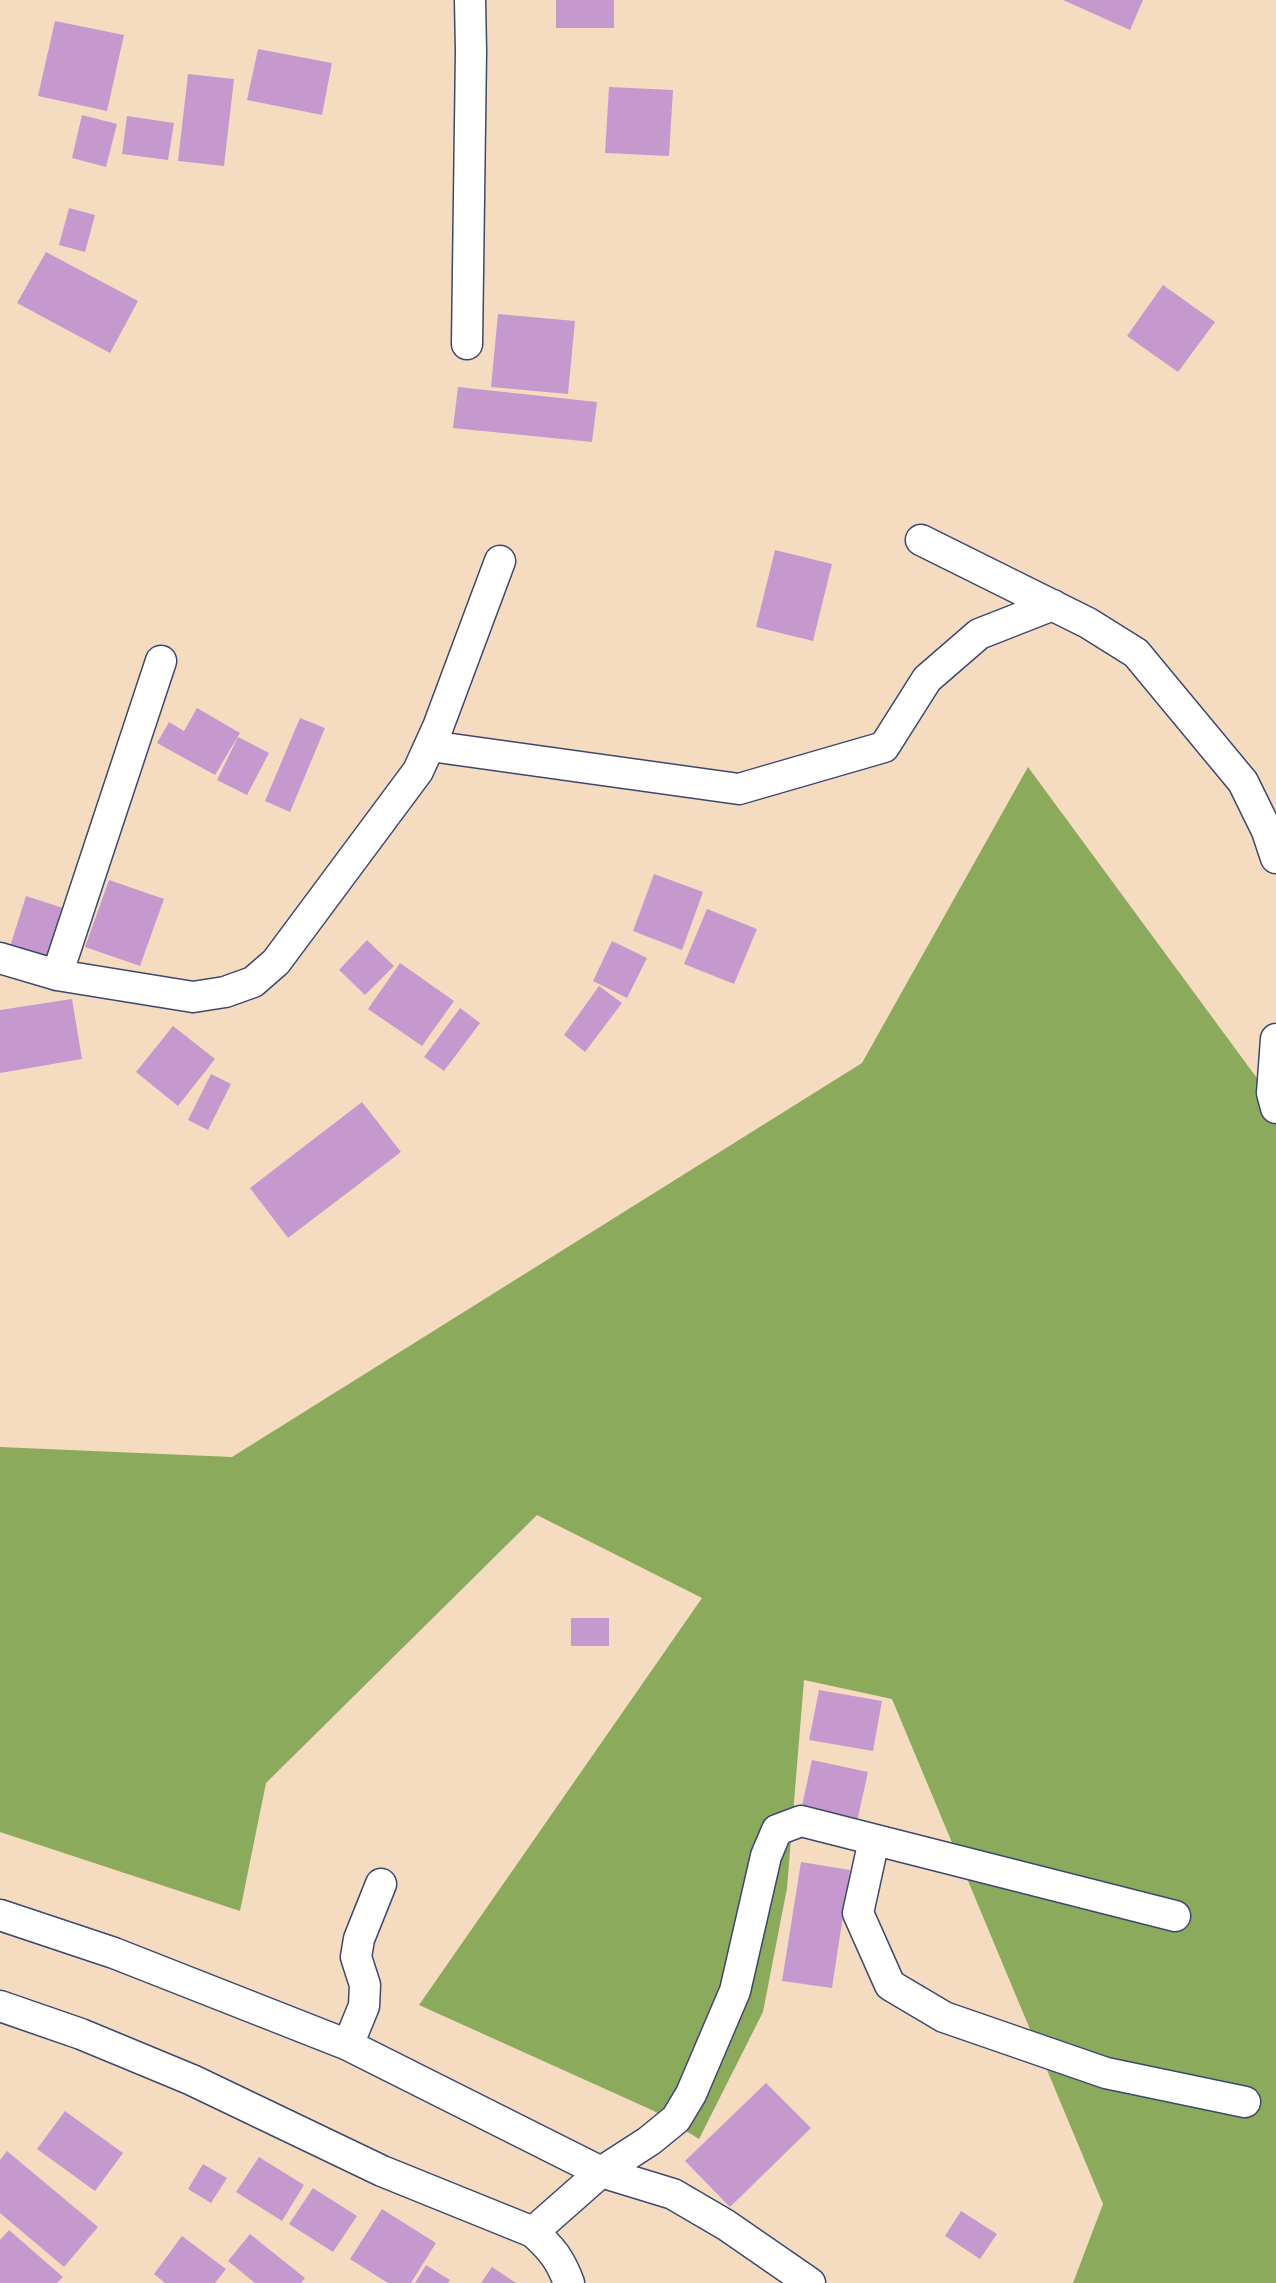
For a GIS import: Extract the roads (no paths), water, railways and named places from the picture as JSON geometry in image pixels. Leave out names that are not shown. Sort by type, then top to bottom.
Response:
[{"type":"street","points":[[467,344],[470,0]]},
{"type":"street","points":[[921,540],[1088,623],[1136,653],[1243,782],[1267,831],[1276,858]]},
{"type":"street","points":[[0,958],[57,975],[193,997],[225,992],[253,982],[285,951],[418,771],[500,561]]},
{"type":"street","points":[[430,746],[739,789],[884,747],[927,679],[979,634],[1053,605]]},
{"type":"street","points":[[57,975],[161,661]]},
{"type":"street","points":[[1276,1039],[1272,1093],[1276,1108]]},
{"type":"street","points":[[533,2232],[601,2172],[649,2141],[676,2119],[691,2094],[734,1991],[766,1856],[777,1830],[802,1821],[1175,1916]]},
{"type":"street","points":[[874,1840],[858,1913],[890,1985],[944,2017],[1106,2073],[1245,2102]]},
{"type":"street","points":[[348,2045],[364,2006],[365,1985],[356,1957],[359,1939],[381,1884]]},
{"type":"street","points":[[0,1914],[114,1953],[348,2045],[601,2172],[673,2194],[726,2225],[810,2283]]},
{"type":"street","points":[[0,2006],[81,2034],[192,2080],[382,2171],[533,2232],[553,2250],[569,2283]]}]
